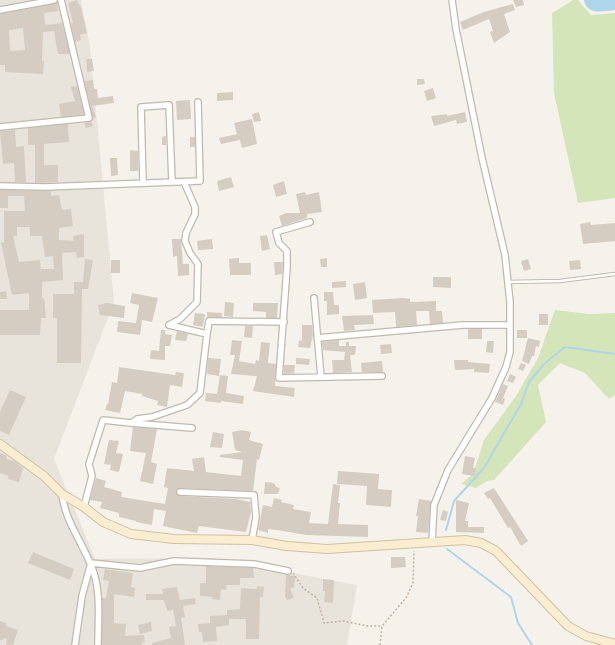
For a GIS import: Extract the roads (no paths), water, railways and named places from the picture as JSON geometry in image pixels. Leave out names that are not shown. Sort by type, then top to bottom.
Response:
[{"type":"street","points":[[0,10],[54,0]]},
{"type":"street","points":[[0,127],[89,118],[61,0]]},
{"type":"street","points":[[432,542],[434,505],[448,470],[492,398],[506,367],[510,352],[509,282],[505,255],[479,143],[456,29],[452,0]]},
{"type":"street","points":[[0,186],[45,187],[200,181],[198,102]]},
{"type":"street","points":[[143,183],[141,107],[169,105],[172,182]]},
{"type":"street","points":[[184,182],[195,207],[195,214],[186,233],[185,241],[198,264],[197,302],[180,319],[168,325],[207,334]]},
{"type":"street","points":[[310,222],[276,232],[279,243],[287,251],[284,322],[279,378],[382,376]]},
{"type":"street","points":[[314,298],[321,377]]},
{"type":"street","points":[[131,423],[137,419],[152,418],[171,412],[187,405],[200,393],[209,321],[284,322]]},
{"type":"street","points":[[317,338],[463,326],[510,325]]},
{"type":"street","points":[[84,507],[92,476],[89,464],[102,420],[192,428]]},
{"type":"street","points":[[0,444],[44,476],[62,494],[84,507],[103,522],[131,534],[174,539],[252,540],[287,546],[327,549],[465,540],[481,543],[496,551],[568,626],[586,636],[615,644]]},
{"type":"street","points":[[180,492],[254,495],[256,517],[252,540]]},
{"type":"street","points":[[62,494],[63,508],[68,521],[90,563],[98,587],[98,645]]},
{"type":"street","points":[[90,563],[140,568],[174,561],[254,564],[288,571]]},
{"type":"street","points":[[75,645],[82,596],[90,563]]},
{"type":"lane","points":[[509,282],[560,281],[615,274]]},
{"type":"water","points":[[584,0],[615,0],[615,10],[592,10],[588,8]]},
{"type":"waterway","points":[[446,530],[454,501],[484,468],[521,404],[529,382],[544,364],[565,347],[615,354]]},
{"type":"waterway","points":[[447,549],[511,597],[518,623],[532,645]]}]
